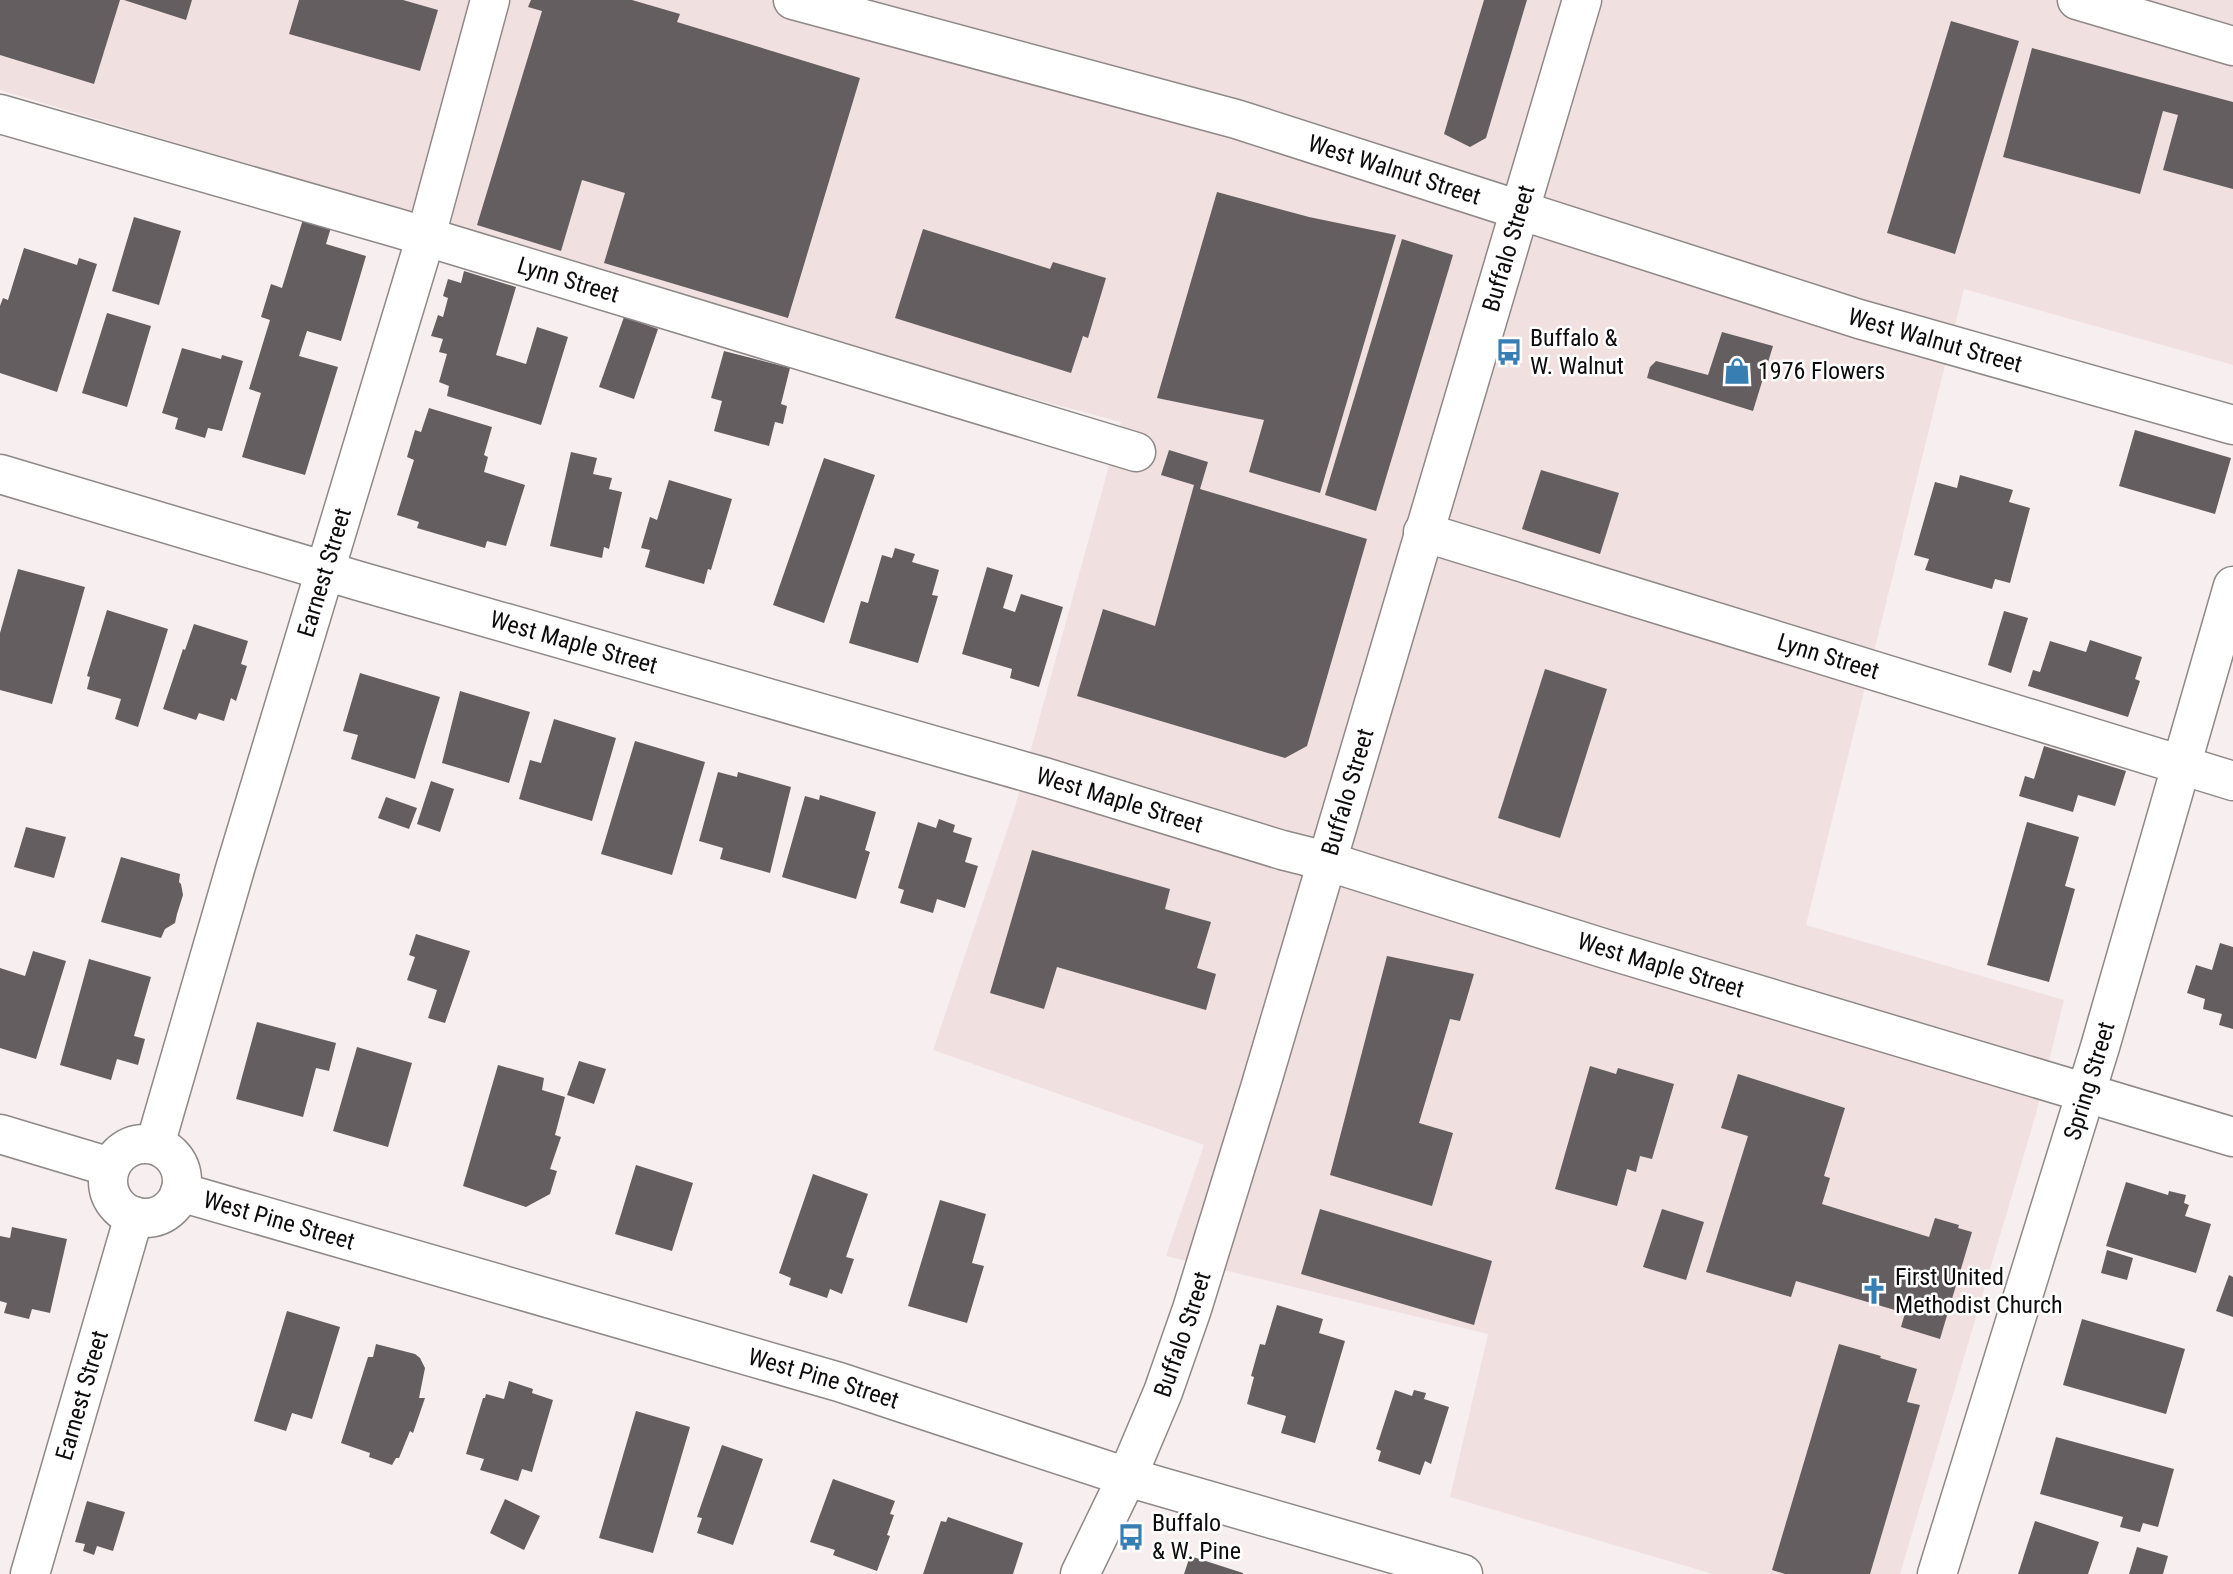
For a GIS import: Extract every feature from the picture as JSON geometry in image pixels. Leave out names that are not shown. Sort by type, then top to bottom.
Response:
[{"type":"street","name":"Earnest Street","points":[[155,1145],[426,236],[490,0]]},
{"type":"street","name":"West Walnut Street","points":[[793,0],[1236,119],[1859,319],[2233,425]]},
{"type":"street","name":"Buffalo Street","points":[[1080,1574],[1128,1477],[1163,1392],[1192,1309],[1582,0]]},
{"type":"street","points":[[2077,0],[2233,46]]},
{"type":"street","name":"Lynn Street","points":[[0,114],[426,236],[1136,452]]},
{"type":"street","name":"West Maple Street","points":[[0,474],[1044,777],[2233,1137]]},
{"type":"street","name":"Lynn Street","points":[[1423,532],[2233,781]]},
{"type":"street","name":"Spring Street","points":[[1937,1574],[2100,1047],[2233,586]]},
{"type":"street","points":[[0,1134],[110,1167]]},
{"type":"street","points":[[136,1144],[155,1145],[169,1153],[177,1162],[182,1186],[170,1209],[146,1218],[134,1216],[122,1210],[108,1190],[110,1167],[125,1149],[136,1144]]},
{"type":"street","name":"West Pine Street","points":[[180,1192],[839,1382],[1128,1477],[1463,1574]]},
{"type":"street","name":"Earnest Street","points":[[30,1574],[134,1216]]},
{"type":"shaded area","points":[[0,0],[2233,0],[2233,365],[1964,289],[1806,925],[2064,1000],[2036,1114],[1900,1574],[1713,1574],[1450,1497],[1488,1334],[1166,1256],[1204,1145],[933,1050],[1015,807],[1121,422],[960,379],[0,90]]},
{"type":"building","points":[[0,0],[120,0],[94,84],[0,55]]},
{"type":"building","points":[[124,0],[192,0],[186,20]]},
{"type":"building","points":[[299,0],[403,0],[438,10],[420,71],[289,34]]},
{"type":"building","points":[[531,0],[632,0],[680,14],[677,22],[860,78],[788,318],[604,263],[625,193],[582,180],[561,251],[477,225],[542,11],[528,7]]},
{"type":"building","points":[[1484,0],[1527,0],[1486,138],[1470,147],[1444,134]]},
{"type":"building","points":[[1951,21],[2019,41],[1955,254],[1887,233]]},
{"type":"building","points":[[2032,48],[2233,102],[2233,189],[2163,170],[2178,115],[2163,111],[2140,194],[2003,157]]},
{"type":"building","points":[[1217,192],[1309,217],[1396,235],[1320,493],[1249,472],[1264,420],[1157,398]]},
{"type":"building","points":[[304,216],[332,224],[326,244],[366,256],[341,341],[307,331],[299,356],[338,367],[305,475],[242,457],[261,393],[249,389],[270,320],[261,317],[271,284],[282,288]]},
{"type":"building","points":[[134,217],[181,231],[159,305],[112,291]]},
{"type":"building","points":[[923,229],[1050,269],[1053,262],[1106,278],[1088,338],[1083,336],[1071,373],[895,318]]},
{"type":"building","points":[[1402,239],[1453,255],[1376,511],[1325,495]]},
{"type":"building","points":[[24,248],[77,265],[79,258],[97,264],[57,392],[0,373],[0,306],[3,298],[8,300]]},
{"type":"building","points":[[464,271],[516,287],[496,355],[526,364],[537,327],[568,337],[541,425],[447,396],[449,386],[439,382],[447,354],[439,352],[443,339],[431,336],[438,315],[443,317],[448,298],[443,296],[448,279],[461,283]]},
{"type":"building","points":[[107,313],[151,326],[127,407],[82,393]]},
{"type":"building","points":[[624,317],[658,329],[634,399],[599,387]]},
{"type":"building","name":"1976 Flowers","points":[[1722,332],[1773,346],[1753,411],[1647,378],[1650,367],[1656,361],[1708,375]]},
{"type":"building","points":[[182,348],[221,359],[222,355],[243,361],[222,431],[208,428],[205,438],[175,429],[178,418],[162,413]]},
{"type":"building","points":[[724,351],[790,368],[781,404],[787,406],[783,424],[775,422],[769,446],[714,431],[722,401],[711,398]]},
{"type":"building","points":[[429,408],[492,427],[484,455],[488,457],[484,472],[525,485],[506,546],[487,541],[485,548],[417,528],[419,522],[397,515],[414,460],[407,457],[415,430],[421,432]]},
{"type":"building","points":[[2135,430],[2231,458],[2215,514],[2119,486]]},
{"type":"building","points":[[1169,450],[1208,462],[1200,489],[1367,539],[1307,746],[1285,758],[1077,696],[1103,609],[1155,626],[1194,485],[1161,475]]},
{"type":"building","points":[[571,452],[597,458],[593,474],[612,478],[609,489],[622,492],[609,549],[604,547],[602,558],[550,546]]},
{"type":"building","points":[[824,458],[875,475],[824,623],[773,605]]},
{"type":"building","points":[[1541,470],[1619,493],[1600,554],[1522,529]]},
{"type":"building","points":[[1960,475],[2013,490],[2009,502],[2030,508],[2010,583],[1995,579],[1992,589],[1925,570],[1929,559],[1914,555],[1935,482],[1957,488]]},
{"type":"building","points":[[669,480],[732,499],[711,570],[708,569],[704,584],[645,567],[650,550],[641,548],[650,517],[657,520]]},
{"type":"building","points":[[895,548],[915,554],[912,562],[939,570],[932,595],[938,596],[918,663],[849,643],[861,601],[868,603],[882,555],[892,558]]},
{"type":"building","points":[[987,567],[1013,575],[1003,608],[1015,612],[1021,594],[1063,607],[1039,687],[1010,678],[1012,669],[962,654]]},
{"type":"building","points":[[18,569],[85,587],[52,704],[0,690],[0,633]]},
{"type":"building","points":[[107,610],[168,629],[138,727],[115,719],[121,699],[87,689],[90,677],[87,676]]},
{"type":"building","points":[[2004,611],[2028,618],[2011,673],[1988,665]]},
{"type":"building","points":[[194,624],[248,641],[241,664],[247,666],[236,701],[231,698],[224,721],[199,713],[196,720],[163,709]]},
{"type":"building","points":[[2090,640],[2142,657],[2135,679],[2140,681],[2128,717],[2028,686],[2033,670],[2040,672],[2050,641],[2086,652]]},
{"type":"building","points":[[1545,669],[1607,689],[1560,838],[1498,818]]},
{"type":"building","points":[[360,673],[440,697],[415,779],[351,759],[358,735],[343,731]]},
{"type":"building","points":[[460,691],[530,712],[509,783],[442,763]]},
{"type":"building","points":[[554,719],[616,738],[592,821],[519,799],[530,760],[541,763]]},
{"type":"building","points":[[635,741],[705,762],[672,875],[601,854]]},
{"type":"building","points":[[2044,746],[2126,771],[2115,806],[2078,795],[2073,812],[2019,796],[2025,776],[2034,779]]},
{"type":"building","points":[[718,772],[737,777],[738,772],[791,787],[770,873],[720,859],[723,848],[699,841]]},
{"type":"building","points":[[431,781],[454,789],[440,832],[417,824]]},
{"type":"building","points":[[820,795],[876,812],[865,850],[870,852],[856,899],[782,877],[805,796],[819,800]]},
{"type":"building","points":[[386,797],[417,808],[409,829],[378,818]]},
{"type":"building","points":[[939,819],[955,825],[953,832],[972,838],[965,862],[978,866],[965,908],[937,899],[933,913],[900,903],[904,890],[898,888],[918,822],[936,828]]},
{"type":"building","points":[[2027,822],[2079,837],[2065,886],[2075,889],[2049,982],[1987,965]]},
{"type":"building","points":[[26,827],[66,837],[54,878],[14,867]]},
{"type":"building","points":[[1032,850],[1170,889],[1165,909],[1211,922],[1197,968],[1216,974],[1206,1010],[1057,967],[1044,1009],[990,993]]},
{"type":"building","points":[[121,857],[180,874],[179,882],[183,895],[175,923],[165,929],[161,938],[101,922]]},
{"type":"building","points":[[416,934],[470,951],[445,1023],[428,1018],[437,990],[407,980],[415,957],[409,955]]},
{"type":"building","points":[[2220,943],[2233,947],[2233,1029],[2219,1025],[2222,1014],[2203,1009],[2205,999],[2187,993],[2196,965],[2212,970]]},
{"type":"building","points":[[33,951],[66,961],[36,1059],[0,1048],[0,968],[25,976]]},
{"type":"building","points":[[1387,956],[1474,974],[1460,1021],[1450,1019],[1419,1123],[1453,1133],[1432,1206],[1330,1175]]},
{"type":"building","points":[[89,959],[151,977],[134,1036],[145,1039],[138,1065],[117,1059],[111,1080],[60,1065]]},
{"type":"building","points":[[257,1022],[336,1043],[329,1071],[316,1068],[303,1117],[236,1099]]},
{"type":"building","points":[[357,1047],[412,1063],[388,1147],[333,1131]]},
{"type":"building","points":[[579,1061],[606,1069],[594,1104],[567,1095]]},
{"type":"building","points":[[498,1065],[544,1078],[542,1090],[565,1097],[555,1135],[561,1137],[550,1169],[557,1171],[550,1194],[526,1207],[463,1186]]},
{"type":"building","points":[[1590,1066],[1616,1074],[1618,1068],[1674,1084],[1652,1159],[1640,1156],[1636,1172],[1627,1169],[1617,1206],[1555,1189]]},
{"type":"building","points":[[1738,1074],[1845,1108],[1824,1176],[1830,1178],[1822,1204],[1929,1237],[1935,1218],[1972,1232],[1940,1339],[1901,1327],[1905,1313],[1796,1281],[1791,1297],[1706,1272],[1748,1136],[1721,1128]]},
{"type":"building","points":[[636,1165],[693,1183],[672,1251],[615,1234]]},
{"type":"building","points":[[813,1174],[868,1194],[846,1257],[854,1259],[842,1294],[830,1289],[827,1298],[789,1285],[791,1278],[779,1273]]},
{"type":"building","points":[[2126,1182],[2168,1195],[2169,1191],[2186,1195],[2184,1203],[2189,1205],[2185,1216],[2211,1224],[2196,1273],[2106,1246]]},
{"type":"building","points":[[940,1200],[986,1214],[972,1263],[984,1266],[967,1323],[908,1306]]},
{"type":"building","points":[[1320,1209],[1492,1261],[1474,1325],[1301,1274]]},
{"type":"building","points":[[1662,1209],[1704,1222],[1686,1280],[1643,1267]]},
{"type":"building","points":[[12,1227],[67,1239],[50,1313],[32,1309],[29,1319],[4,1313],[7,1303],[0,1301],[0,1236],[10,1238]]},
{"type":"building","points":[[2107,1250],[2133,1258],[2127,1280],[2101,1273]]},
{"type":"building","points":[[2229,1275],[2233,1277],[2233,1317],[2216,1311]]},
{"type":"building","points":[[1277,1305],[1323,1319],[1319,1333],[1345,1341],[1315,1443],[1281,1433],[1286,1416],[1247,1404],[1260,1344],[1265,1345]]},
{"type":"building","points":[[287,1311],[340,1327],[312,1419],[292,1413],[286,1431],[254,1421]]},
{"type":"building","points":[[2082,1319],[2185,1349],[2166,1414],[2063,1385]]},
{"type":"building","points":[[376,1344],[415,1354],[425,1368],[419,1398],[425,1398],[413,1433],[410,1431],[399,1458],[396,1458],[392,1465],[369,1457],[370,1453],[341,1443],[368,1357],[373,1357]]},
{"type":"building","points":[[1839,1344],[1917,1369],[1907,1402],[1920,1405],[1870,1574],[1785,1574],[1772,1570]]},
{"type":"building","points":[[509,1381],[533,1389],[532,1393],[553,1400],[532,1472],[522,1469],[518,1481],[480,1470],[484,1459],[466,1454],[483,1398],[486,1394],[504,1399]]},
{"type":"building","points":[[1395,1390],[1412,1396],[1414,1390],[1426,1393],[1424,1399],[1449,1407],[1431,1464],[1425,1461],[1420,1475],[1378,1461],[1381,1451],[1376,1449]]},
{"type":"building","points":[[636,1411],[690,1427],[653,1553],[599,1538]]},
{"type":"building","points":[[2056,1437],[2174,1469],[2158,1527],[2143,1523],[2140,1532],[2120,1527],[2123,1517],[2040,1494]]},
{"type":"building","points":[[722,1445],[763,1459],[733,1545],[697,1533],[702,1518],[697,1517]]},
{"type":"building","points":[[833,1479],[895,1501],[890,1514],[894,1515],[887,1535],[890,1536],[877,1571],[833,1555],[835,1550],[810,1542]]},
{"type":"building","points":[[505,1499],[540,1516],[524,1550],[490,1533]]},
{"type":"building","points":[[87,1501],[125,1512],[113,1551],[97,1546],[94,1555],[83,1551],[85,1544],[75,1542]]},
{"type":"building","points":[[948,1517],[1023,1543],[1013,1574],[923,1574],[941,1521],[946,1522]]},
{"type":"building","points":[[2035,1521],[2099,1542],[2088,1574],[2018,1574]]},
{"type":"building","points":[[2137,1547],[2168,1556],[2163,1574],[2129,1574]]},
{"type":"building","points":[[1190,1556],[1243,1573],[1243,1574],[1184,1574]]},
{"type":"place","name":"Buffalo & W. Walnut","points":[[1509,352]]},
{"type":"place","name":"1976 Flowers","points":[[1737,371]]},
{"type":"place","name":"First United Methodist Church","points":[[1874,1291]]},
{"type":"place","name":"Buffalo & W. Pine","points":[[1131,1537]]}]
